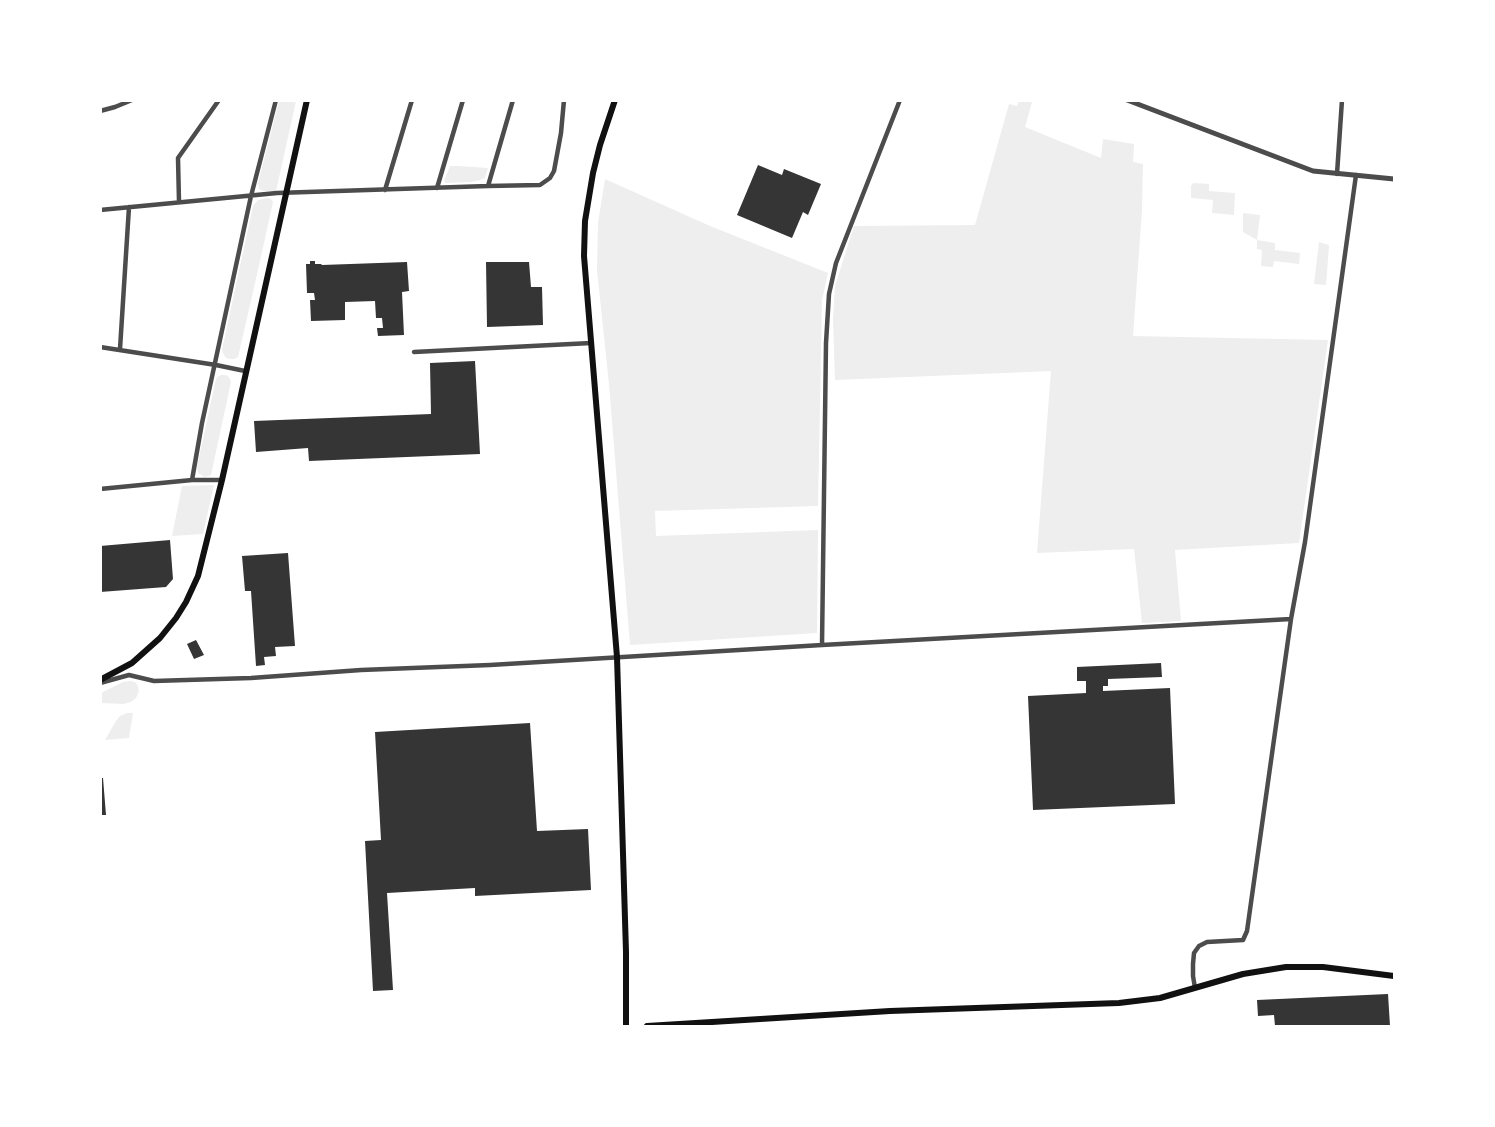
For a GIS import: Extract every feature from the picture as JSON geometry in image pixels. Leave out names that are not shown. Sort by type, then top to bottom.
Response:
[{"type":"main road","points":[[100,682],[132,663],[168,629],[186,602],[203,561],[307,100]]},
{"type":"main road","points":[[615,100],[596,158],[585,221],[585,270],[617,657],[626,952],[626,1026]]},
{"type":"main road","points":[[647,1026],[890,1011],[1119,1003],[1160,998],[1243,974],[1286,967],[1323,968],[1395,976]]},
{"type":"street","points":[[100,111],[132,100]]},
{"type":"street","points":[[179,202],[178,158],[219,100]]},
{"type":"street","points":[[192,480],[202,423],[251,196],[276,100]]},
{"type":"street","points":[[385,190],[412,100]]},
{"type":"street","points":[[437,188],[462,100]]},
{"type":"street","points":[[488,186],[513,100]]},
{"type":"street","points":[[100,210],[286,194],[536,186],[550,178],[554,171],[564,100]]},
{"type":"street","points":[[822,645],[826,343],[829,294],[836,263],[900,100]]},
{"type":"street","points":[[1127,100],[1312,171],[1395,178]]},
{"type":"street","points":[[1337,174],[1342,100]]},
{"type":"street","points":[[1195,988],[1192,976],[1194,953],[1199,946],[1207,942],[1243,940],[1247,931],[1291,619],[1305,542],[1356,175]]},
{"type":"street","points":[[120,349],[129,207]]},
{"type":"street","points":[[414,352],[591,343]]},
{"type":"street","points":[[100,347],[246,371]]},
{"type":"street","points":[[100,489],[192,480],[222,480]]},
{"type":"street","points":[[100,682],[129,675],[145,680],[162,681],[248,678],[1291,619]]},
{"type":"shaded area","points":[[279,101],[296,101],[276,191],[264,191],[259,189],[258,183]]},
{"type":"shaded area","points":[[1019,101],[1032,102],[1025,127],[1101,158],[1103,139],[1134,144],[1133,162],[1143,164],[1133,336],[1328,340],[1299,543],[1175,550],[1181,621],[1142,623],[1134,549],[1037,553],[1051,371],[835,380],[833,320],[835,286],[854,226],[975,225],[1009,104],[1017,106]]},
{"type":"shaded area","points":[[450,166],[488,168],[485,178],[480,180],[446,183],[444,181]]},
{"type":"shaded area","points":[[605,179],[710,226],[828,273],[822,300],[818,506],[655,511],[656,536],[818,530],[817,633],[630,645],[609,384],[597,270],[598,223]]},
{"type":"shaded area","points":[[1193,183],[1209,184],[1209,191],[1235,193],[1234,215],[1212,213],[1213,200],[1191,198]]},
{"type":"shaded area","points":[[268,198],[273,202],[238,357],[226,358],[222,350],[253,206],[258,200]]},
{"type":"shaded area","points":[[1243,213],[1260,215],[1257,240],[1243,232]]},
{"type":"shaded area","points":[[1257,240],[1275,243],[1275,250],[1300,253],[1299,264],[1274,261],[1273,267],[1261,266],[1262,250],[1257,249]]},
{"type":"shaded area","points":[[1319,242],[1329,245],[1326,285],[1314,284]]},
{"type":"shaded area","points":[[221,375],[229,377],[231,382],[211,475],[205,477],[198,473],[197,467],[215,383],[217,377]]},
{"type":"shaded area","points":[[214,485],[203,534],[172,536],[182,486]]},
{"type":"shaded area","points":[[130,681],[135,682],[139,691],[131,702],[101,703],[101,693]]},
{"type":"shaded area","points":[[133,713],[129,738],[105,740],[120,716]]},
{"type":"building","points":[[758,165],[782,175],[784,169],[821,184],[808,215],[803,212],[792,238],[737,215]]},
{"type":"building","points":[[310,261],[322,265],[407,262],[409,291],[402,292],[404,335],[378,336],[377,328],[383,328],[382,318],[376,318],[375,301],[345,302],[345,320],[311,321],[310,300],[315,300],[314,293],[307,293],[306,264],[310,264]]},
{"type":"building","points":[[486,262],[529,262],[531,287],[542,287],[543,325],[487,327]]},
{"type":"building","points":[[475,361],[480,454],[309,461],[308,448],[256,452],[254,421],[431,414],[430,363]]},
{"type":"building","points":[[170,540],[173,579],[166,587],[100,592],[100,546]]},
{"type":"building","points":[[288,553],[295,646],[275,647],[276,656],[264,657],[265,665],[256,666],[251,591],[245,591],[242,556]]},
{"type":"building","points":[[196,640],[204,655],[194,659],[187,644]]},
{"type":"building","points":[[1161,663],[1162,677],[1108,679],[1108,686],[1103,686],[1103,691],[1170,688],[1175,804],[1033,810],[1028,696],[1086,693],[1086,681],[1077,681],[1077,667]]},
{"type":"building","points":[[530,723],[537,831],[588,829],[591,890],[475,896],[475,888],[387,893],[393,990],[373,991],[365,841],[381,840],[375,732]]},
{"type":"building","points":[[100,778],[103,778],[106,815],[100,815]]},
{"type":"building","points":[[1388,994],[1390,1026],[1275,1026],[1274,1015],[1258,1016],[1257,1000]]}]
